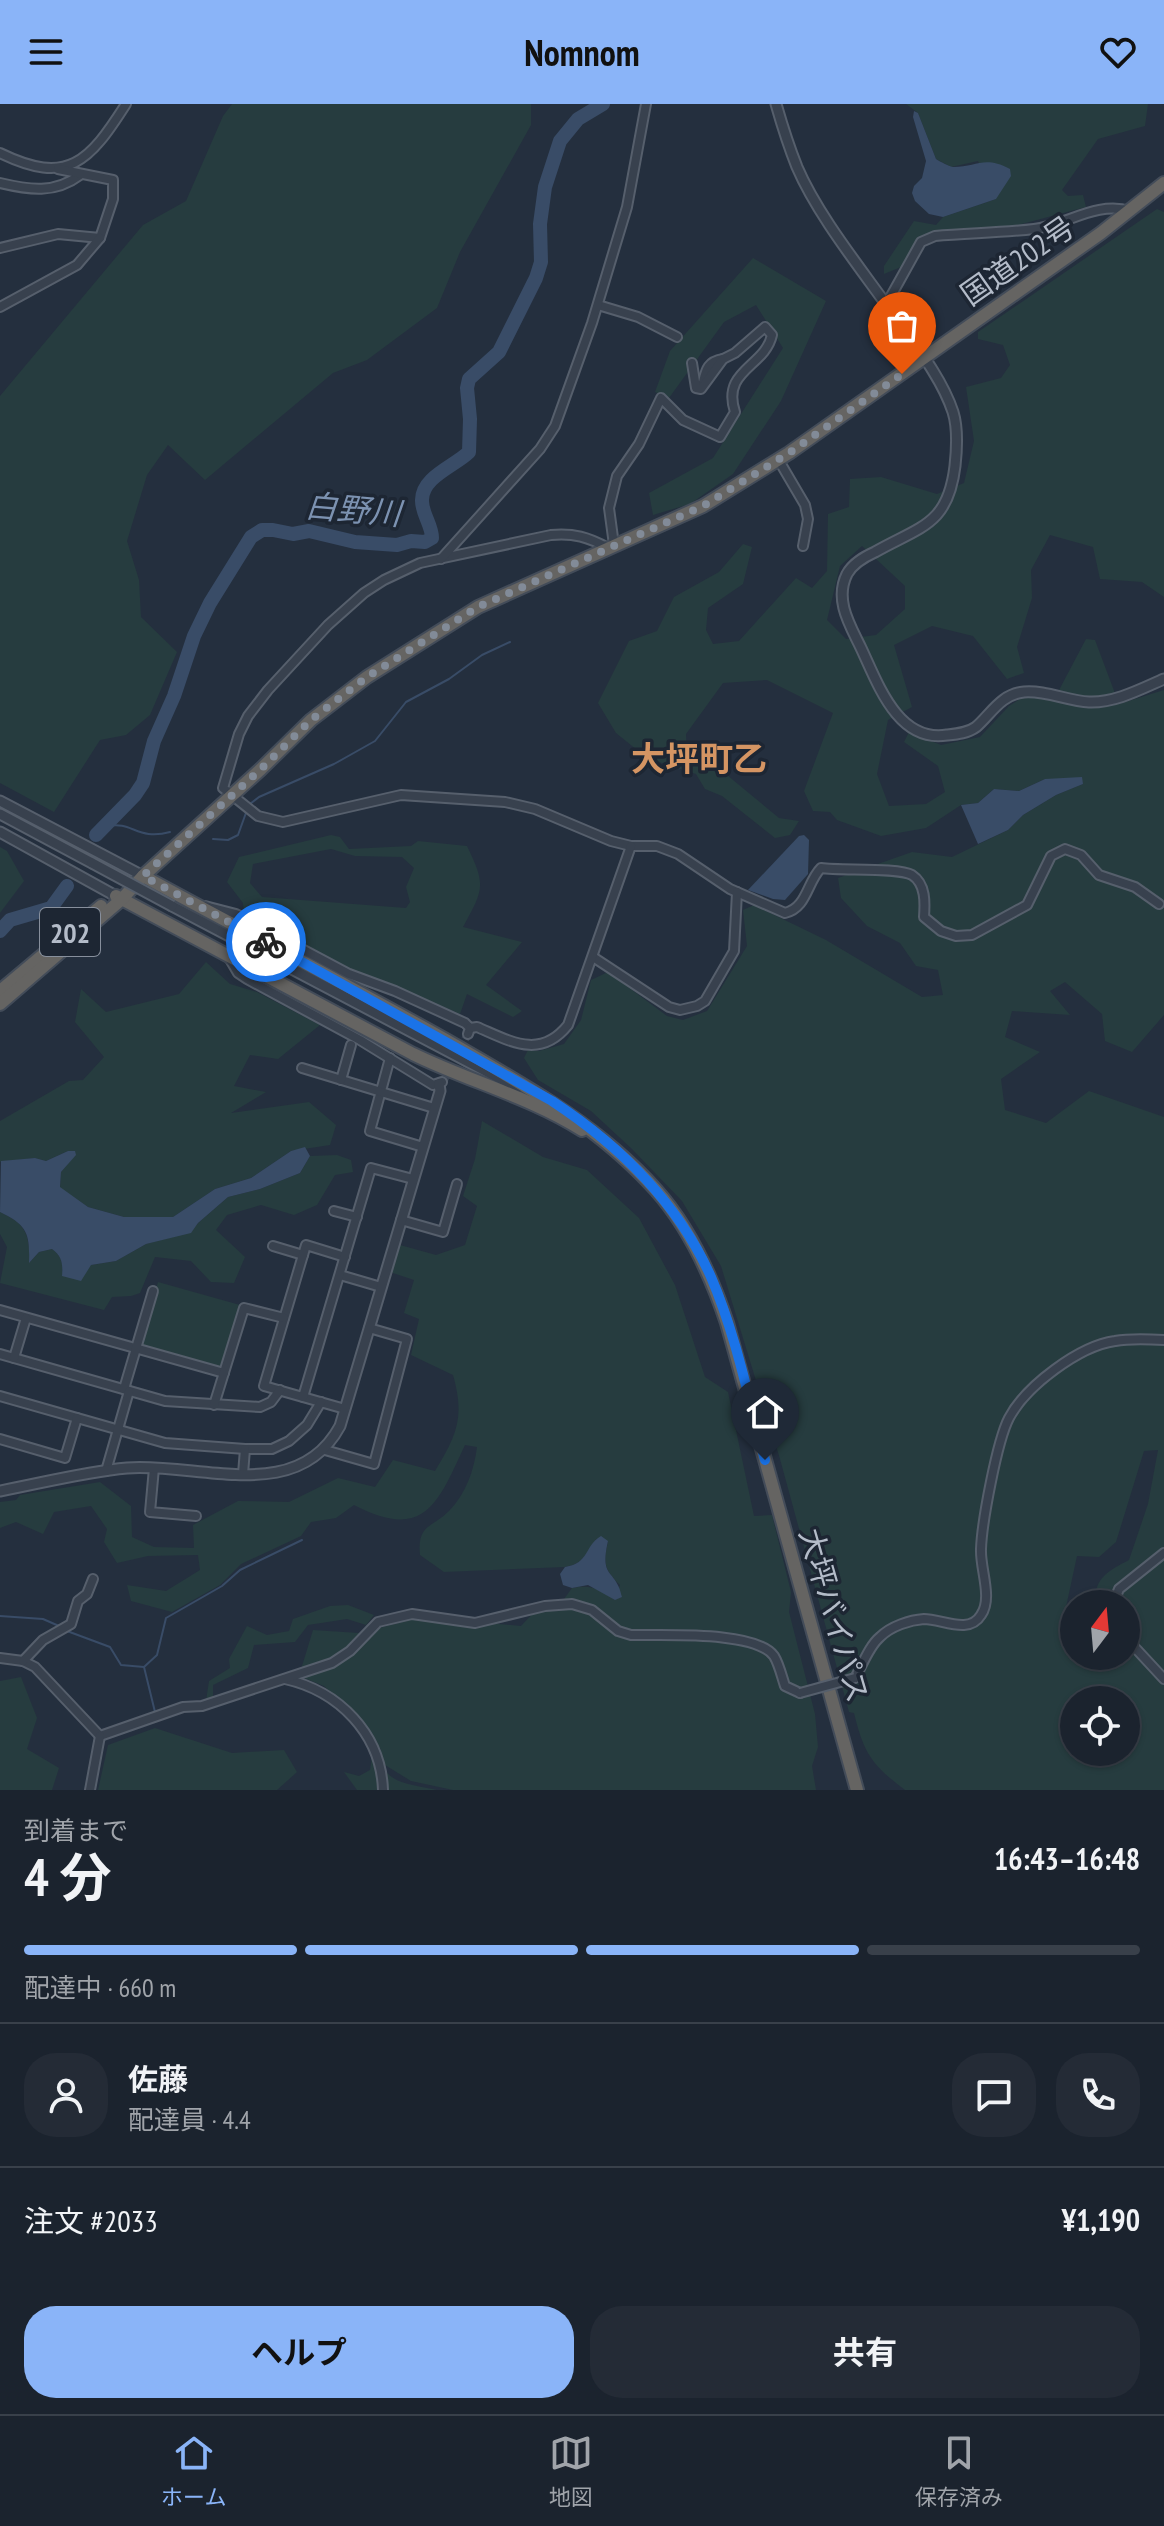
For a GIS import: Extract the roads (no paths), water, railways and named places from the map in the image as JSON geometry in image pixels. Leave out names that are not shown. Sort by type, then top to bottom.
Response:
[{"type":"highway","name":"国道202号","points":[[0,991],[143,876],[311,720],[367,677],[478,607],[703,506],[778,459],[924,358],[1130,211],[1164,183]]},
{"type":"highway","name":"大坪バイパス","points":[[143,876],[532,1089],[572,1114],[656,1190],[687,1231],[719,1300],[857,1790]]},
{"type":"highway","name":"国道202号","points":[[0,1004],[118,897]]},
{"type":"highway","name":"大坪バイパス","points":[[118,897],[437,1066],[532,1104],[573,1125],[614,1153],[656,1190]]},
{"type":"street","points":[[0,153],[49,170],[58,169],[82,158],[96,146],[126,104]]},
{"type":"street","points":[[441,559],[555,426],[598,305],[627,207],[646,104]]},
{"type":"street","points":[[776,104],[798,168],[819,207],[924,358],[953,412],[956,457],[950,496],[944,509],[928,523],[862,558],[852,567],[843,589],[842,604],[847,620],[895,713],[913,729],[926,735],[941,736],[973,729],[1002,700],[1015,694],[1037,693],[1090,702],[1124,696],[1164,679]]},
{"type":"street","points":[[0,307],[77,265],[100,238],[113,199],[113,180],[58,169]]},
{"type":"street","points":[[0,183],[39,190],[57,189],[80,175]]},
{"type":"street","points":[[885,302],[921,242],[935,236],[1039,228],[1099,209],[1118,207],[1130,211]]},
{"type":"street","points":[[0,248],[58,234],[100,238]]},
{"type":"street","points":[[598,305],[638,317],[677,337]]},
{"type":"street","points":[[692,363],[696,388],[701,389],[723,359],[735,353],[759,329],[769,328],[772,335],[770,344],[741,373],[731,393],[735,412],[720,437],[683,420],[661,398],[639,444],[617,476],[609,508],[611,546],[571,533],[520,541],[420,563],[364,593],[328,625],[248,716],[239,734],[223,788],[268,820],[283,822],[401,795],[505,802],[535,809],[611,841],[631,846],[657,846],[678,854],[737,892],[785,913],[792,912],[808,893],[816,872],[821,868],[896,871],[912,875],[921,885],[925,901],[924,917],[928,923],[956,936],[972,935],[1027,905],[1051,856],[1065,849],[1081,855],[1099,875],[1135,887],[1159,904]]},
{"type":"street","points":[[778,459],[805,505],[808,519],[803,546]]},
{"type":"street","points":[[0,801],[143,876]]},
{"type":"street","points":[[0,814],[549,1105],[615,1150]]},
{"type":"street","points":[[0,832],[118,897]]},
{"type":"street","points":[[189,902],[236,914],[349,974],[465,1023],[469,1031],[477,1027],[528,1046],[544,1044],[558,1037],[568,1025],[631,846]]},
{"type":"street","points":[[593,957],[669,1007],[680,1010],[697,1006],[705,1001],[734,951],[737,892]]},
{"type":"street","points":[[0,1491],[106,1471],[154,1468],[243,1474],[283,1472],[325,1450],[340,1426],[441,1083],[433,1085],[247,979],[238,973],[226,954]]},
{"type":"street","points":[[341,1080],[351,1045]]},
{"type":"street","points":[[390,1058],[370,1131],[423,1147]]},
{"type":"street","points":[[302,1068],[434,1108]]},
{"type":"street","points":[[303,1397],[371,1168],[413,1179]]},
{"type":"street","points":[[401,1220],[443,1232],[457,1184]]},
{"type":"street","points":[[334,1211],[357,1217]]},
{"type":"street","points":[[345,1257],[306,1245],[264,1386],[345,1409]]},
{"type":"street","points":[[273,1246],[303,1255]]},
{"type":"street","points":[[340,1275],[381,1287]]},
{"type":"street","points":[[106,1471],[153,1291]]},
{"type":"street","points":[[214,1405],[244,1308],[284,1318]]},
{"type":"street","points":[[0,1310],[224,1373]]},
{"type":"street","points":[[14,1358],[26,1318]]},
{"type":"street","points":[[325,1450],[374,1464],[407,1339],[369,1328]]},
{"type":"street","points":[[0,1658],[23,1661],[35,1667],[100,1736],[183,1707],[202,1706],[332,1663],[350,1651],[378,1622],[412,1614],[475,1623],[545,1606],[572,1604],[592,1610],[618,1631],[631,1635],[734,1638],[756,1645],[775,1658],[785,1686],[800,1693],[855,1678],[879,1637],[909,1620],[928,1619],[964,1625],[982,1615],[986,1602],[981,1549],[992,1484],[1008,1420],[1033,1387],[1061,1366],[1107,1343],[1164,1340]]},
{"type":"street","points":[[0,1354],[165,1401],[260,1407],[271,1402],[280,1390]]},
{"type":"street","points":[[0,1396],[165,1443],[245,1449],[272,1449],[289,1441],[307,1425],[321,1402]]},
{"type":"street","points":[[0,1439],[65,1458],[77,1418]]},
{"type":"street","points":[[243,1474],[245,1449]]},
{"type":"street","points":[[154,1468],[150,1512],[196,1516]]},
{"type":"street","points":[[1119,1590],[1164,1553]]},
{"type":"street","points":[[23,1661],[43,1640],[71,1624],[78,1601],[87,1594],[93,1579]]},
{"type":"street","points":[[1140,1653],[1164,1679]]},
{"type":"street","points":[[284,1678],[323,1693],[344,1709],[371,1739],[382,1767],[383,1790]]},
{"type":"street","points":[[90,1790],[100,1736]]},
{"type":"water","points":[[914,111],[918,113],[936,159],[953,167],[987,162],[1010,169],[1011,176],[996,199],[943,217],[929,214],[915,201],[912,193],[922,178],[926,161]]},
{"type":"water","points":[[1082,777],[1083,784],[1056,795],[1023,815],[1008,830],[978,844],[961,805],[978,803],[994,789],[1019,791],[1045,779]]},
{"type":"water","points":[[804,835],[809,840],[808,874],[785,900],[748,890],[799,836]]},
{"type":"water","points":[[305,1147],[310,1156],[300,1173],[260,1189],[228,1197],[191,1233],[146,1244],[116,1261],[91,1265],[81,1281],[62,1276],[61,1261],[52,1249],[39,1252],[29,1263],[25,1231],[16,1221],[0,1212],[1,1161],[35,1158],[46,1161],[75,1151],[76,1155],[61,1172],[60,1187],[88,1207],[124,1217],[173,1217],[215,1189],[251,1178],[291,1151]]},
{"type":"water","points":[[601,1536],[608,1541],[607,1568],[622,1597],[615,1600],[588,1585],[572,1588],[563,1585],[560,1574],[565,1567],[579,1562]]},
{"type":"waterway","name":"白野川","points":[[96,835],[143,783],[154,741],[174,696],[194,636],[210,603],[251,537],[262,530],[293,534],[309,531],[355,542],[397,545],[411,541],[425,542],[432,538],[422,506],[423,493],[433,479],[469,452],[469,379],[499,352],[536,278],[541,262],[540,224],[545,187],[560,141],[578,119],[603,104]]},
{"type":"waterway","points":[[250,804],[375,741],[406,702],[449,679],[482,655],[510,642]]},
{"type":"waterway","points":[[213,839],[228,840],[238,835],[247,810]]},
{"type":"waterway","points":[[108,826],[123,826],[150,834],[170,832]]},
{"type":"waterway","name":"白野川","points":[[0,931],[10,920],[51,908],[67,886]]},
{"type":"waterway","points":[[67,1631],[110,1647],[121,1665],[144,1667],[157,1655],[166,1618],[222,1586],[240,1570],[302,1540]]},
{"type":"waterway","points":[[0,1616],[43,1619],[59,1626]]},
{"type":"waterway","points":[[144,1667],[155,1712]]},
{"type":"tunnel","points":[[443,1082],[468,1034]]},
{"type":"district","name":"大坪町乙","points":[[699,758]]}]
